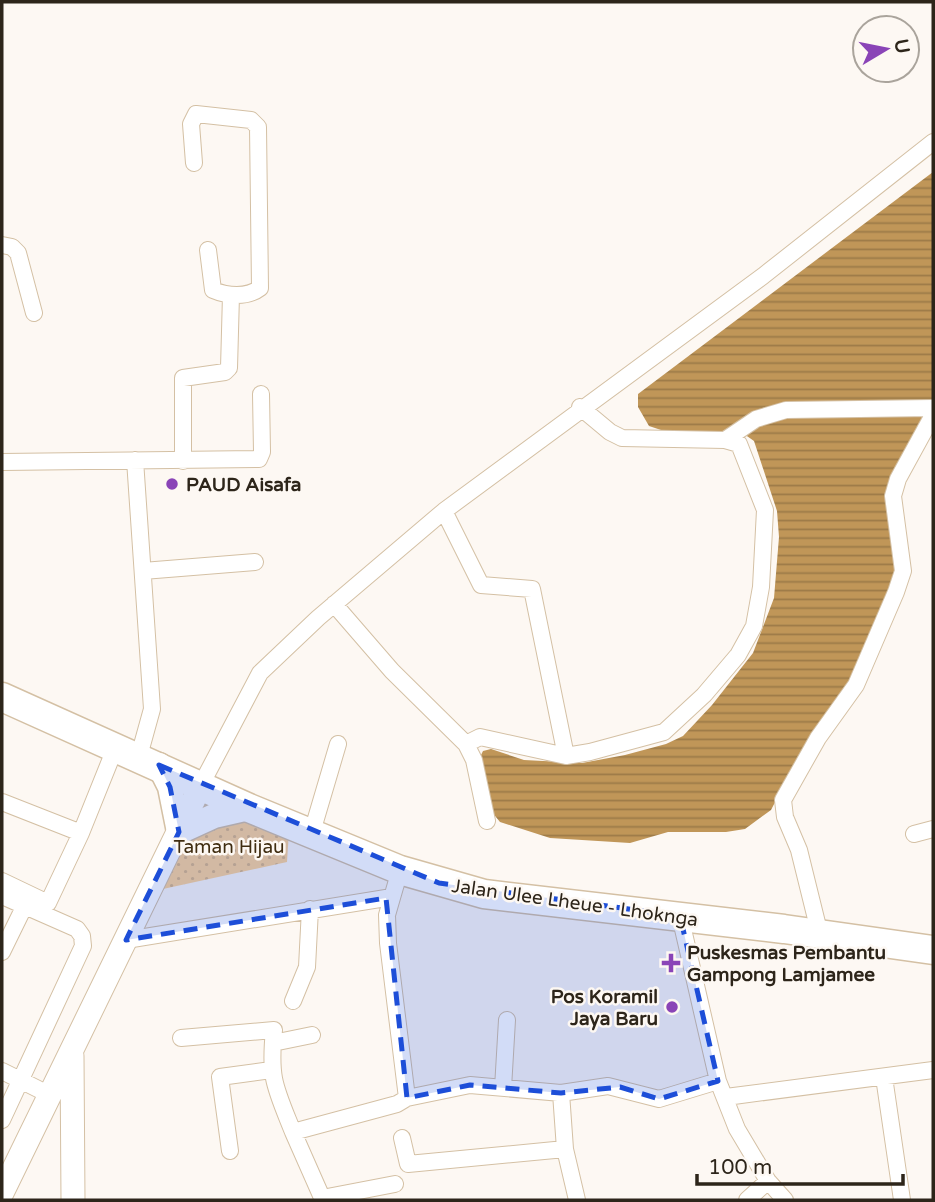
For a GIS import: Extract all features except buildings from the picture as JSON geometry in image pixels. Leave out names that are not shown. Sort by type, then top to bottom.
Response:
[{"type":"highway","name":"Jalan Ulee Lheue - Lhoknga","points":[[2,697],[249,808],[400,870],[484,894],[680,916],[933,950]]},
{"type":"main road","points":[[138,756],[170,787],[179,832]]},
{"type":"main road","points":[[2,1193],[201,785]]},
{"type":"main road","points":[[179,832],[214,816],[249,808]]},
{"type":"main road","points":[[72,1048],[73,1200]]},
{"type":"street","points":[[194,163],[191,124],[196,114],[251,120],[258,127],[260,288],[252,293],[231,295],[211,289],[208,250]]},
{"type":"street","points":[[201,785],[260,673],[334,604],[444,511],[580,407],[762,275],[928,146]]},
{"type":"street","points":[[2,246],[12,247],[18,253],[34,313]]},
{"type":"street","points":[[183,461],[183,378],[226,372],[229,368],[231,295]]},
{"type":"street","points":[[2,462],[183,461],[261,457],[261,394]]},
{"type":"street","points":[[466,744],[480,737],[566,756],[664,732],[704,695],[738,655],[754,626],[761,587],[765,510],[742,448],[728,439],[622,438],[610,432],[580,407]]},
{"type":"street","points":[[728,439],[756,419],[786,410],[933,408]]},
{"type":"street","points":[[820,935],[799,850],[785,817],[783,800],[818,738],[856,685],[896,592],[903,571],[893,496],[898,479],[933,415]]},
{"type":"street","points":[[2,881],[48,903],[81,833],[138,756],[152,709],[135,460]]},
{"type":"street","points":[[444,511],[481,585],[531,589],[566,756]]},
{"type":"street","points":[[143,571],[255,562]]},
{"type":"street","points":[[334,604],[427,708],[466,744],[474,760],[487,821]]},
{"type":"street","points":[[312,832],[338,744]]},
{"type":"street","points":[[2,802],[81,833]]},
{"type":"street","points":[[914,834],[933,830]]},
{"type":"street","points":[[400,870],[387,915],[407,1098]]},
{"type":"street","points":[[2,896],[77,929],[82,936],[83,946],[2,1120]]},
{"type":"street","points":[[126,940],[392,897]]},
{"type":"street","points":[[2,952],[25,905]]},
{"type":"street","points":[[293,1000],[307,967],[310,909]]},
{"type":"street","points":[[680,916],[718,1080],[737,1129],[768,1181],[785,1200]]},
{"type":"street","points":[[503,1088],[507,1020]]},
{"type":"street","points":[[181,1038],[274,1030],[271,1070],[293,1132],[323,1199],[395,1184]]},
{"type":"street","points":[[273,1043],[312,1035]]},
{"type":"street","points":[[230,1151],[220,1077],[271,1070]]},
{"type":"street","points":[[726,1097],[933,1070]]},
{"type":"street","points":[[2,1071],[50,1095]]},
{"type":"street","points":[[884,1077],[902,1200]]},
{"type":"street","points":[[293,1132],[407,1098],[470,1085],[561,1093],[608,1086],[659,1099],[718,1080]]},
{"type":"street","points":[[561,1093],[565,1149],[577,1200]]},
{"type":"street","points":[[402,1138],[408,1164],[565,1149]]},
{"type":"street","points":[[747,1200],[768,1181]]},
{"type":"highlighted area","points":[[159,765],[439,883],[680,916],[718,1081],[659,1099],[620,1087],[561,1093],[470,1085],[407,1098],[386,898],[126,940],[179,832],[170,787]]},
{"type":"green space","name":"Taman Hijau","points":[[231,816],[289,831],[287,862],[163,889],[190,834]]},
{"type":"shaded area","points":[[933,172],[933,399],[897,477],[896,562],[892,583],[863,661],[790,773],[771,810],[745,829],[726,832],[668,832],[630,843],[550,838],[500,822],[491,811],[478,761],[483,751],[491,749],[524,760],[582,763],[625,755],[666,744],[683,736],[712,705],[753,653],[774,598],[779,537],[777,511],[754,441],[744,434],[676,435],[649,426],[638,407],[638,394]]},
{"type":"place","name":"PAUD Aisafa","points":[[172,484]]},
{"type":"place","name":"Puskesmas Pembantu Gampong Lamjamee","points":[[671,963]]},
{"type":"place","name":"Pos Koramil Jaya Baru","points":[[672,1007]]}]
